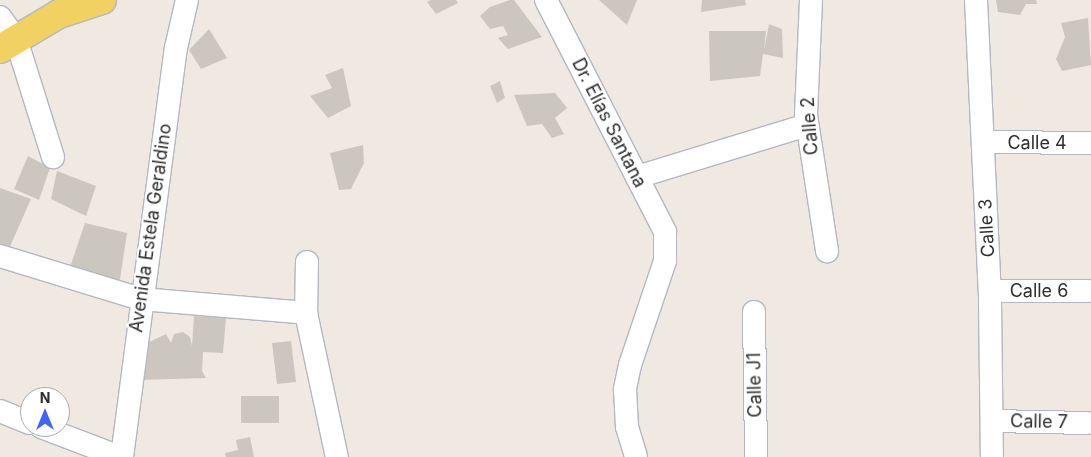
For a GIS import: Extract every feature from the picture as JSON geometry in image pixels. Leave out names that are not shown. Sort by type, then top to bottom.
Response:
[{"type":"main road","points":[[8,44],[58,14],[102,0]]},
{"type":"street","name":"Avenida Estela Geraldino","points":[[121,457],[176,48],[187,0]]},
{"type":"street","name":"Dr. Elías Santana","points":[[546,0],[665,232],[665,261],[630,365],[626,389],[628,427],[636,457]]},
{"type":"street","name":"Calle 2","points":[[811,0],[807,125],[827,251]]},
{"type":"street","name":"Calle 3","points":[[976,0],[990,292],[992,457]]},
{"type":"street","points":[[0,17],[8,44],[54,157]]},
{"type":"street","points":[[637,177],[807,125]]},
{"type":"street","name":"Calle 4","points":[[982,142],[1091,143]]},
{"type":"street","points":[[0,256],[141,299],[306,313]]},
{"type":"street","points":[[307,262],[306,313],[337,457]]},
{"type":"street","name":"Calle 6","points":[[990,292],[1088,292]]},
{"type":"street","name":"Calle J1","points":[[754,312],[756,457]]},
{"type":"street","points":[[0,411],[20,419]]},
{"type":"street","name":"Calle 7","points":[[992,421],[1087,423]]},
{"type":"street","points":[[68,437],[121,457]]},
{"type":"building","points":[[431,0],[456,0],[458,3],[436,14],[427,2]]},
{"type":"building","points":[[514,0],[542,37],[508,49],[498,38],[508,35],[503,26],[490,29],[480,16],[490,7]]},
{"type":"building","points":[[599,0],[637,0],[627,25]]},
{"type":"building","points":[[702,0],[745,0],[746,5],[701,12]]},
{"type":"building","points":[[996,0],[1036,0],[1037,4],[1026,4],[1020,15],[998,12]]},
{"type":"building","points":[[1088,18],[1091,65],[1062,71],[1056,59],[1065,37],[1061,23]]},
{"type":"building","points":[[769,24],[782,29],[783,58],[763,54],[760,76],[710,81],[709,31],[766,31],[764,50]]},
{"type":"building","points":[[209,29],[227,58],[201,69],[189,50]]},
{"type":"building","points":[[343,68],[351,106],[328,118],[310,96],[332,88],[325,75]]},
{"type":"building","points":[[500,81],[505,98],[497,103],[490,86]]},
{"type":"building","points":[[555,93],[567,108],[555,118],[564,134],[552,138],[542,124],[527,126],[514,95]]},
{"type":"building","points":[[363,145],[364,163],[351,189],[339,190],[330,153]]},
{"type":"building","points":[[28,156],[50,168],[39,200],[14,189]]},
{"type":"building","points":[[57,171],[96,186],[86,216],[51,199]]},
{"type":"building","points":[[0,188],[31,199],[8,251],[0,250]]},
{"type":"building","points":[[85,223],[127,233],[119,286],[69,270]]},
{"type":"building","points":[[194,316],[226,318],[223,353],[203,352],[202,371],[206,378],[139,380],[136,355],[148,349],[145,344],[166,334],[171,343],[174,334],[183,332],[190,337],[192,346]]},
{"type":"building","points":[[291,341],[296,382],[277,384],[272,343]]},
{"type":"building","points":[[241,396],[279,396],[279,423],[241,423]]},
{"type":"building","points":[[250,437],[254,457],[226,457],[225,453],[238,450],[236,440]]}]
